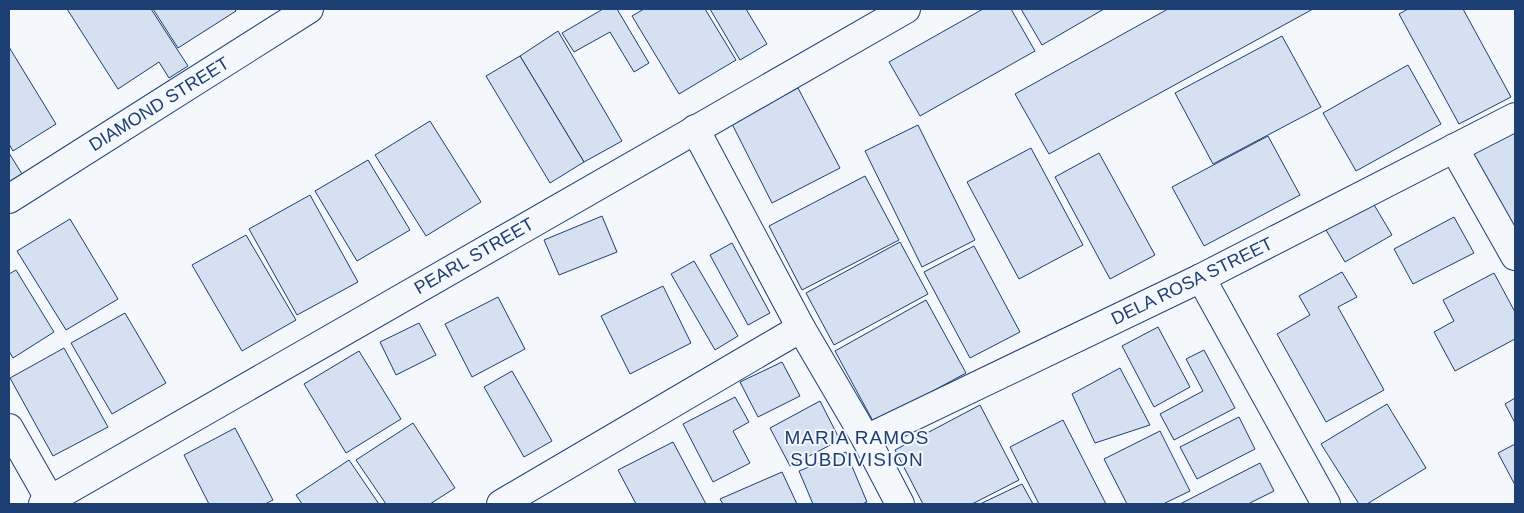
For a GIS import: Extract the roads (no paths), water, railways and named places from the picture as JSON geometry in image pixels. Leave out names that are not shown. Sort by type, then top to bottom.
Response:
[{"type":"street","name":"DIAMOND STREET","points":[[9,199],[309,9]]},
{"type":"street","name":"PEARL STREET","points":[[46,502],[906,9]]},
{"type":"street","name":"DELA ROSA STREET","points":[[866,439],[1201,278],[1515,117]]},
{"type":"street","points":[[694,129],[801,328],[866,439],[900,504]]},
{"type":"street","points":[[1454,148],[1515,256]]},
{"type":"street","points":[[1201,278],[1326,504]]},
{"type":"street","points":[[501,504],[534,496],[801,328]]},
{"type":"street","points":[[9,428],[46,502]]},
{"type":"district","name":"MARIA RAMOS SUBDIVISION","points":[[857,448]]}]
